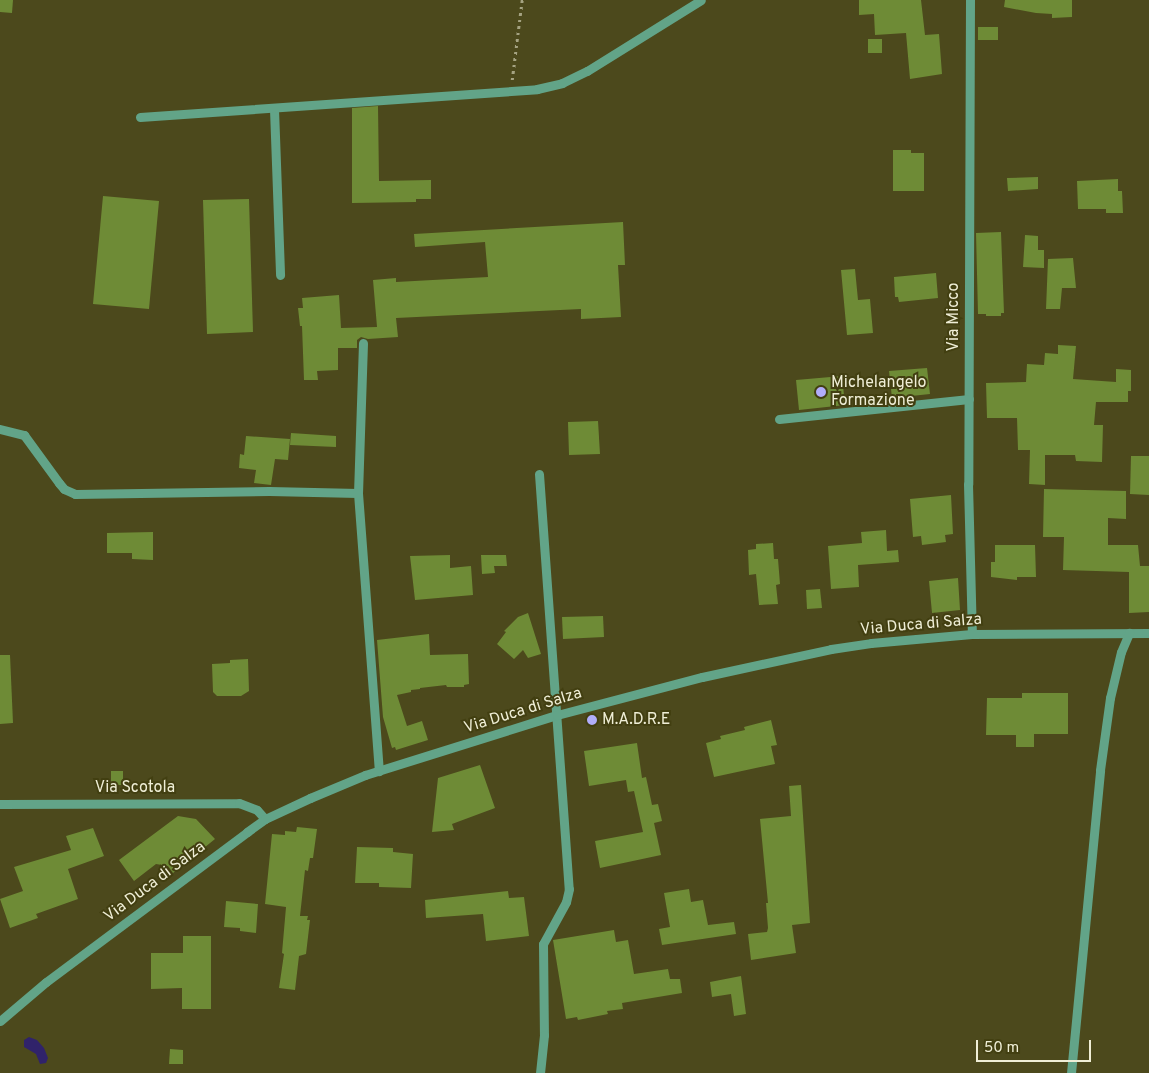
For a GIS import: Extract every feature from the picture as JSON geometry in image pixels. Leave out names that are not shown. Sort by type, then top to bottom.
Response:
[{"type":"street","points":[[140,117],[537,89],[562,83],[587,71],[701,0]]},
{"type":"street","name":"Via Micco","points":[[970,0],[967,194],[970,258],[968,484],[972,634]]},
{"type":"street","points":[[274,109],[280,275]]},
{"type":"street","points":[[363,343],[358,493],[379,770]]},
{"type":"street","points":[[779,418],[969,399]]},
{"type":"street","points":[[0,429],[24,435],[58,483],[64,489],[75,494],[269,491],[358,493]]},
{"type":"street","points":[[539,474],[569,889],[566,902],[544,944],[544,1035],[540,1073]]},
{"type":"street","points":[[1070,1073],[1110,698],[1121,652],[1129,633]]},
{"type":"street","name":"Via Duca di Salza","points":[[0,1021],[54,976],[265,819],[335,786],[379,770],[557,715],[702,677],[831,649],[871,643],[972,634],[1149,633]]},
{"type":"street","name":"Via Scotola","points":[[0,804],[239,803],[257,810],[265,819]]},
{"type":"path","points":[[510,91],[522,0]]},
{"type":"shaded area","points":[[29,1037],[37,1040],[44,1048],[48,1058],[46,1063],[40,1064],[36,1054],[24,1047],[24,1040]]},
{"type":"building","points":[[0,0],[13,0],[12,13],[0,12]]},
{"type":"building","points":[[859,0],[921,0],[925,35],[939,34],[942,74],[910,79],[906,33],[875,35],[874,14],[859,15]]},
{"type":"building","points":[[1005,0],[1072,0],[1072,17],[1052,18],[1052,14],[1004,7]]},
{"type":"building","points":[[978,27],[998,27],[998,40],[978,40]]},
{"type":"building","points":[[868,39],[882,39],[882,53],[868,53]]},
{"type":"building","points":[[378,106],[379,181],[431,180],[431,199],[416,199],[416,202],[352,203],[352,108]]},
{"type":"building","points":[[893,150],[911,150],[911,153],[924,153],[924,191],[893,191]]},
{"type":"building","points":[[1038,177],[1038,189],[1008,191],[1007,178]]},
{"type":"building","points":[[1118,179],[1118,191],[1122,191],[1123,213],[1106,213],[1106,209],[1078,209],[1077,181]]},
{"type":"building","points":[[103,196],[159,201],[149,309],[93,304]]},
{"type":"building","points":[[249,199],[253,332],[207,334],[203,200]]},
{"type":"building","points":[[623,222],[625,265],[618,265],[621,317],[581,319],[581,309],[396,318],[398,337],[368,339],[361,337],[357,340],[357,348],[338,348],[338,370],[317,371],[318,380],[304,380],[302,326],[300,326],[298,308],[303,308],[302,298],[339,295],[341,328],[377,327],[373,280],[396,278],[396,282],[488,277],[485,242],[415,247],[414,234]]},
{"type":"building","points":[[1001,232],[1004,313],[1001,313],[1001,316],[986,316],[986,314],[978,314],[976,233]]},
{"type":"building","points":[[1025,235],[1038,236],[1038,250],[1044,250],[1044,268],[1023,267]]},
{"type":"building","points":[[1073,258],[1076,288],[1062,288],[1060,309],[1046,309],[1048,259]]},
{"type":"building","points":[[855,269],[858,300],[870,299],[873,333],[847,335],[841,270]]},
{"type":"building","points":[[936,273],[938,298],[899,302],[898,297],[895,297],[894,277]]},
{"type":"building","points":[[1058,345],[1076,346],[1073,379],[1116,382],[1116,369],[1131,370],[1131,391],[1128,391],[1128,402],[1096,402],[1094,425],[1103,425],[1102,462],[1076,461],[1075,455],[1045,455],[1045,485],[1029,484],[1030,450],[1018,450],[1017,418],[987,418],[986,383],[1026,382],[1027,364],[1044,365],[1045,353],[1058,354]]},
{"type":"building","points":[[927,368],[930,394],[892,398],[889,371]]},
{"type":"building","name":"Michelangelo Formazione","points":[[842,376],[845,405],[799,410],[796,380]]},
{"type":"building","points":[[598,421],[600,454],[569,455],[568,422]]},
{"type":"building","points":[[291,433],[336,436],[336,447],[290,445]]},
{"type":"building","points":[[246,436],[290,439],[288,460],[275,459],[271,485],[254,483],[256,470],[239,468],[240,454],[244,455]]},
{"type":"building","points":[[1131,456],[1149,456],[1149,495],[1130,494]]},
{"type":"building","points":[[1044,489],[1126,491],[1126,519],[1108,518],[1108,545],[1138,545],[1140,566],[1149,566],[1149,612],[1129,613],[1129,572],[1063,570],[1064,537],[1043,537]]},
{"type":"building","points":[[951,495],[953,534],[945,535],[946,542],[922,545],[921,536],[913,537],[910,499]]},
{"type":"building","points":[[886,530],[887,551],[898,550],[899,562],[858,565],[859,587],[831,589],[828,546],[862,543],[861,532]]},
{"type":"building","points":[[153,532],[153,560],[132,559],[132,553],[107,553],[107,533]]},
{"type":"building","points":[[773,543],[774,559],[778,559],[780,584],[776,585],[778,604],[759,605],[756,574],[749,575],[748,550],[756,549],[756,544]]},
{"type":"building","points":[[995,545],[1035,545],[1036,577],[1017,577],[1017,580],[991,577],[991,562],[995,562]]},
{"type":"building","points":[[450,555],[450,568],[471,566],[473,595],[415,600],[410,556]]},
{"type":"building","points":[[481,555],[506,555],[507,566],[494,566],[495,573],[482,574]]},
{"type":"building","points":[[958,578],[960,610],[932,613],[929,581]]},
{"type":"building","points":[[820,589],[822,608],[807,609],[806,590]]},
{"type":"building","points":[[528,613],[541,654],[528,658],[523,650],[514,659],[497,644],[506,632],[504,631],[518,617]]},
{"type":"building","points":[[603,616],[604,637],[563,639],[562,617]]},
{"type":"building","points":[[429,634],[430,655],[468,654],[469,684],[464,685],[464,687],[447,687],[446,685],[420,688],[397,695],[407,726],[422,721],[428,740],[396,750],[395,747],[392,748],[383,717],[377,640]]},
{"type":"building","points":[[0,655],[10,655],[13,723],[0,724]]},
{"type":"building","points":[[248,659],[249,691],[241,696],[217,696],[213,692],[212,664]]},
{"type":"building","points":[[1022,693],[1068,693],[1068,734],[1034,734],[1034,747],[1016,747],[1016,735],[986,735],[987,698],[1022,698]]},
{"type":"building","points":[[771,720],[777,745],[771,746],[775,764],[714,777],[706,743],[721,739],[720,736],[745,730],[744,727]]},
{"type":"building","points":[[637,743],[642,778],[646,777],[652,805],[658,804],[662,821],[654,823],[661,855],[600,868],[595,841],[643,832],[634,791],[628,792],[626,780],[589,786],[584,751]]},
{"type":"building","points":[[480,765],[495,808],[452,824],[454,830],[432,832],[438,778]]},
{"type":"building","points":[[111,771],[123,771],[123,785],[111,785]]},
{"type":"building","points":[[801,785],[810,923],[792,925],[796,953],[751,960],[748,934],[767,932],[768,928],[766,903],[768,903],[760,819],[791,816],[789,786]]},
{"type":"building","points":[[178,816],[196,819],[215,839],[173,873],[168,866],[156,864],[134,881],[119,860]]},
{"type":"building","points":[[297,827],[317,829],[313,858],[310,858],[308,871],[305,870],[300,916],[308,916],[307,920],[310,920],[306,954],[299,956],[295,990],[279,988],[284,954],[282,953],[286,907],[265,904],[272,834],[285,835],[285,831],[296,832]]},
{"type":"building","points":[[93,828],[104,856],[68,869],[78,899],[36,914],[38,918],[10,928],[0,899],[23,891],[14,867],[71,850],[66,836]]},
{"type":"building","points":[[357,847],[393,848],[393,852],[413,854],[411,888],[379,887],[379,883],[355,883]]},
{"type":"building","points":[[689,889],[691,902],[703,900],[708,925],[734,922],[736,934],[662,945],[659,929],[670,927],[664,893]]},
{"type":"building","points":[[508,891],[509,898],[524,897],[529,936],[486,941],[483,914],[426,918],[425,900]]},
{"type":"building","points":[[226,901],[258,904],[256,933],[240,931],[240,928],[224,927]]},
{"type":"building","points":[[614,930],[616,942],[628,940],[634,974],[668,969],[670,979],[680,979],[682,993],[622,1003],[623,1009],[607,1011],[608,1014],[578,1020],[577,1017],[566,1019],[553,940]]},
{"type":"building","points":[[183,936],[211,936],[211,1009],[182,1009],[182,988],[151,989],[151,953],[183,953]]},
{"type":"building","points":[[741,976],[746,1014],[734,1016],[731,994],[712,997],[710,982]]},
{"type":"building","points":[[170,1049],[183,1050],[183,1064],[169,1064]]},
{"type":"place","name":"Michelangelo Formazione","points":[[821,392]]},
{"type":"place","name":"M.A.D.R.E","points":[[592,720]]}]
